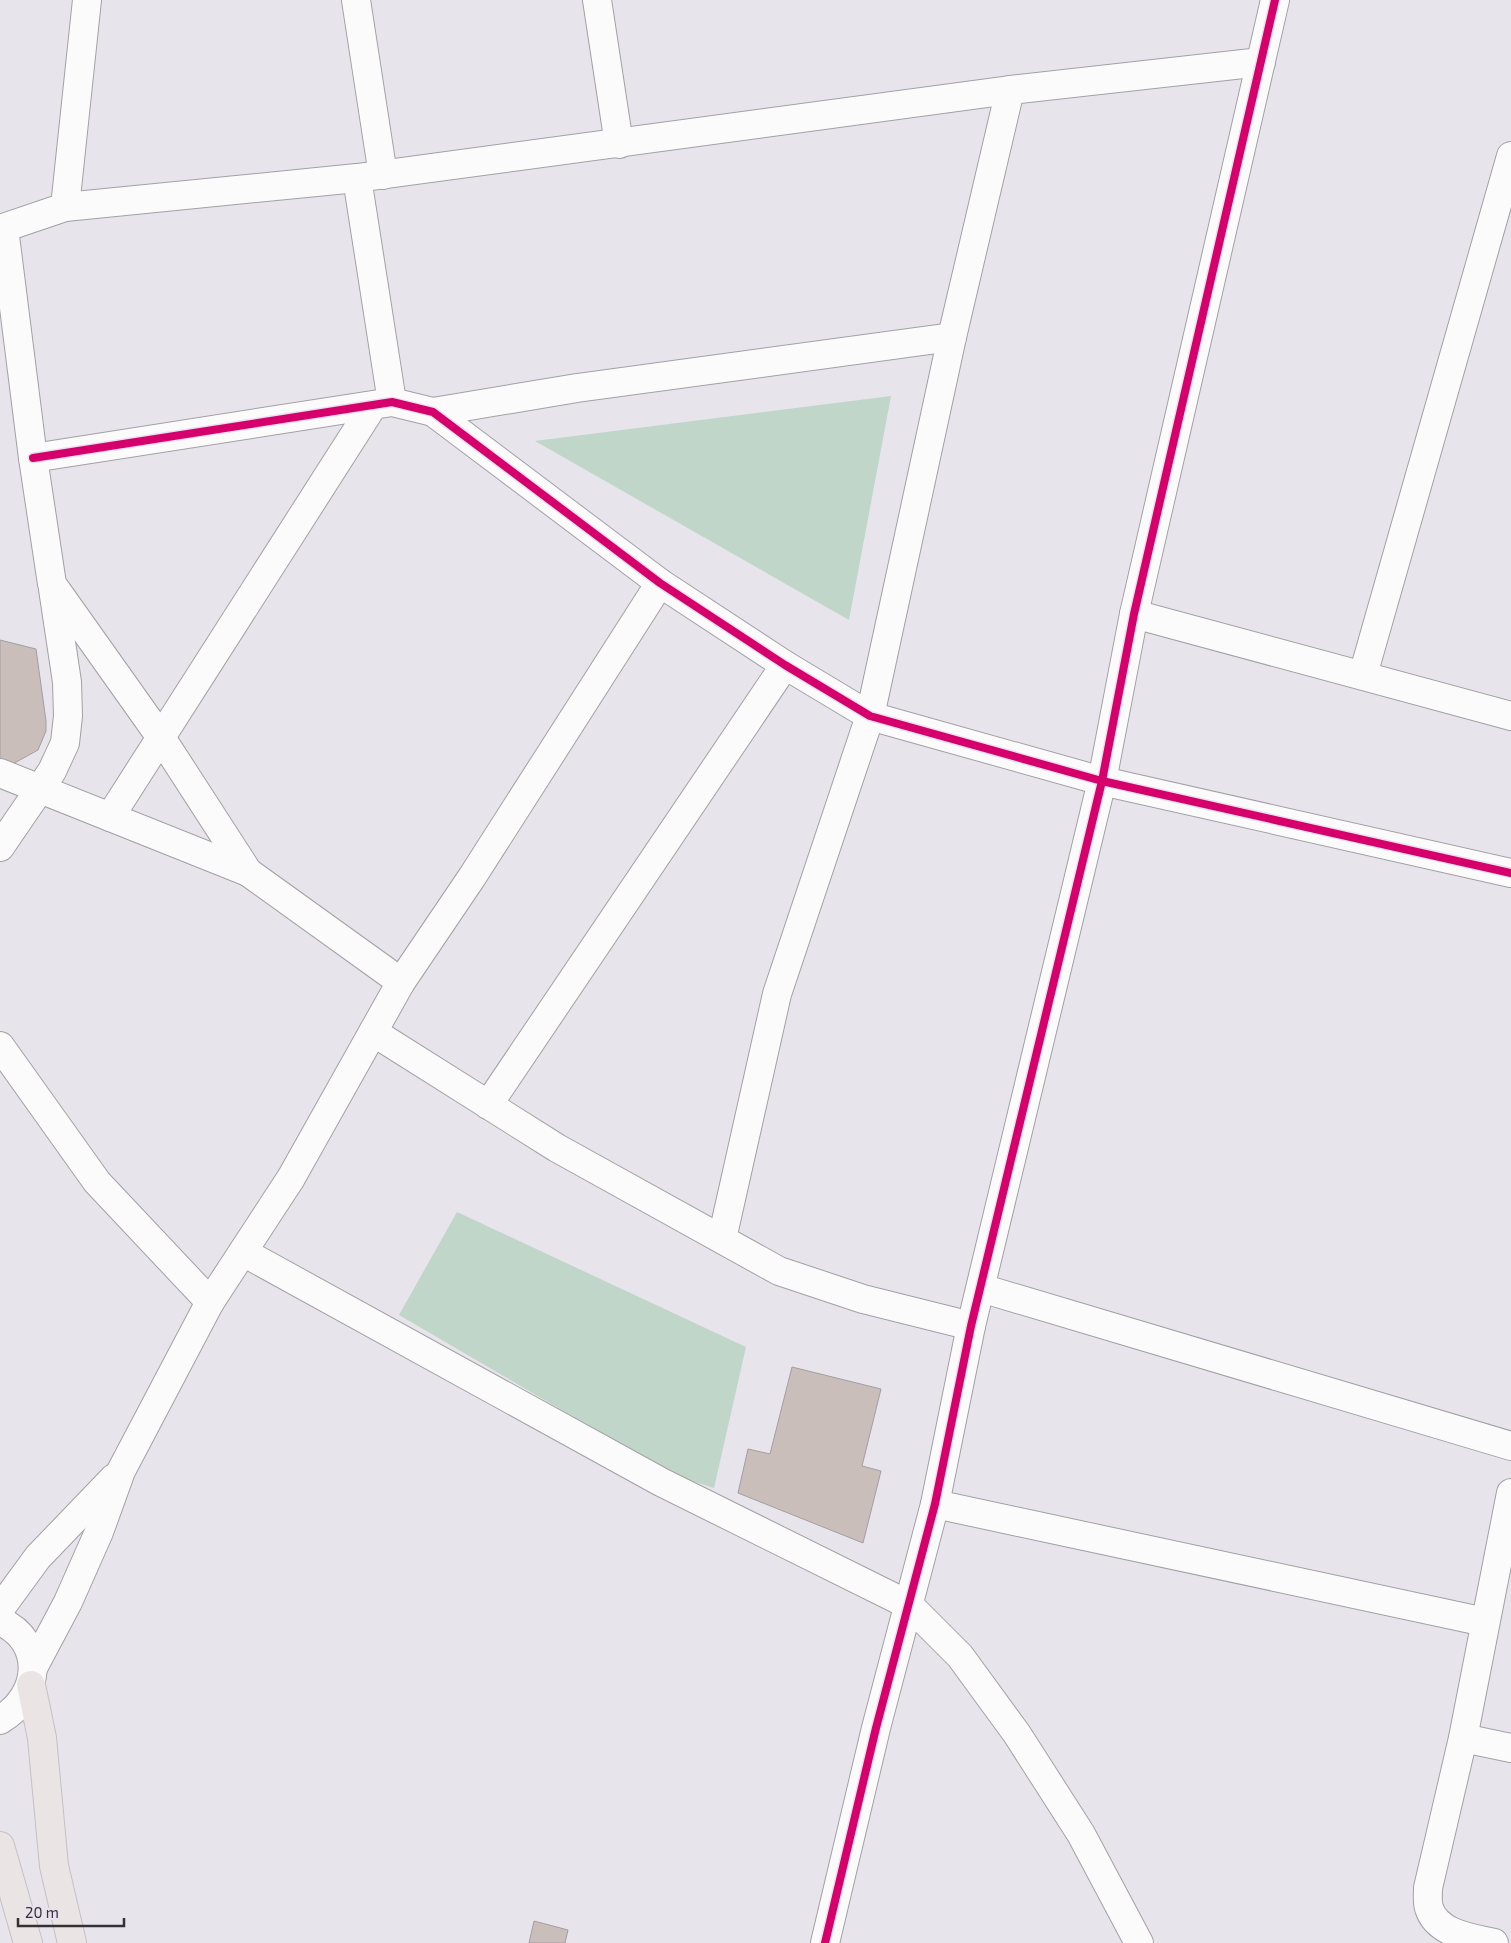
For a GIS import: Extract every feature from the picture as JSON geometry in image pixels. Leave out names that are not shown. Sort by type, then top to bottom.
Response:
[{"type":"main road","points":[[32,1676],[42,1738],[54,1866],[72,1943]]},
{"type":"main road","points":[[0,1846],[28,1943]]},
{"type":"street","points":[[65,207],[87,0]]},
{"type":"street","points":[[110,817],[382,405],[370,177],[356,0]]},
{"type":"street","points":[[597,0],[619,144]]},
{"type":"street","points":[[825,1943],[876,1728],[935,1504],[971,1326],[1102,781],[1134,614],[1275,0]]},
{"type":"street","points":[[0,847],[52,771],[65,743],[68,716],[67,682],[33,458],[2,228],[65,207],[370,177],[1010,90],[1262,62]]},
{"type":"street","points":[[722,1239],[777,994],[870,716],[952,337],[1010,90]]},
{"type":"street","points":[[1363,675],[1511,156]]},
{"type":"street","points":[[33,458],[382,405],[433,412],[577,388],[786,358],[952,337]]},
{"type":"street","points":[[433,412],[660,583],[785,665],[870,716],[1102,781],[1511,873]]},
{"type":"street","points":[[0,1720],[12,1713],[24,1700],[32,1676],[68,1602],[98,1532],[121,1471],[210,1302],[291,1178],[401,982],[472,877],[660,583]]},
{"type":"street","points":[[52,584],[162,739],[248,872]]},
{"type":"street","points":[[1134,614],[1511,716]]},
{"type":"street","points":[[488,1105],[785,665]]},
{"type":"street","points":[[0,773],[248,872],[401,982]]},
{"type":"street","points":[[373,1032],[488,1105],[631,1191],[779,1271],[863,1299],[971,1326]]},
{"type":"street","points":[[0,1046],[97,1182],[210,1302]]},
{"type":"street","points":[[243,1252],[661,1482],[909,1604],[960,1656],[1017,1734],[1081,1834],[1139,1943]]},
{"type":"street","points":[[981,1288],[1511,1446]]},
{"type":"street","points":[[0,1609],[38,1557],[121,1471]]},
{"type":"street","points":[[1494,1943],[1457,1934],[1438,1921],[1429,1909],[1428,1888],[1463,1738],[1485,1622],[1503,1579],[1511,1493]]},
{"type":"street","points":[[935,1504],[1485,1622]]},
{"type":"street","points":[[0,1620],[22,1636],[30,1651],[32,1676]]},
{"type":"street","points":[[1463,1738],[1511,1748]]},
{"type":"green space","points":[[891,396],[849,620],[535,441]]},
{"type":"green space","points":[[457,1212],[746,1347],[714,1488],[673,1475],[399,1315]]},
{"type":"building","points":[[0,640],[36,649],[46,721],[46,731],[38,750],[9,766],[0,760]]},
{"type":"building","points":[[792,1367],[881,1389],[862,1466],[881,1471],[863,1543],[738,1493],[748,1449],[770,1454]]},
{"type":"building","points":[[534,1921],[568,1930],[565,1943],[529,1943]]},
{"type":"cycle path","points":[[825,1943],[876,1728],[935,1504],[971,1326],[1102,781],[1134,614],[1275,0]]},
{"type":"cycle path","points":[[33,458],[392,402],[433,412],[660,583],[785,665],[870,716],[1102,781],[1511,873]]}]
